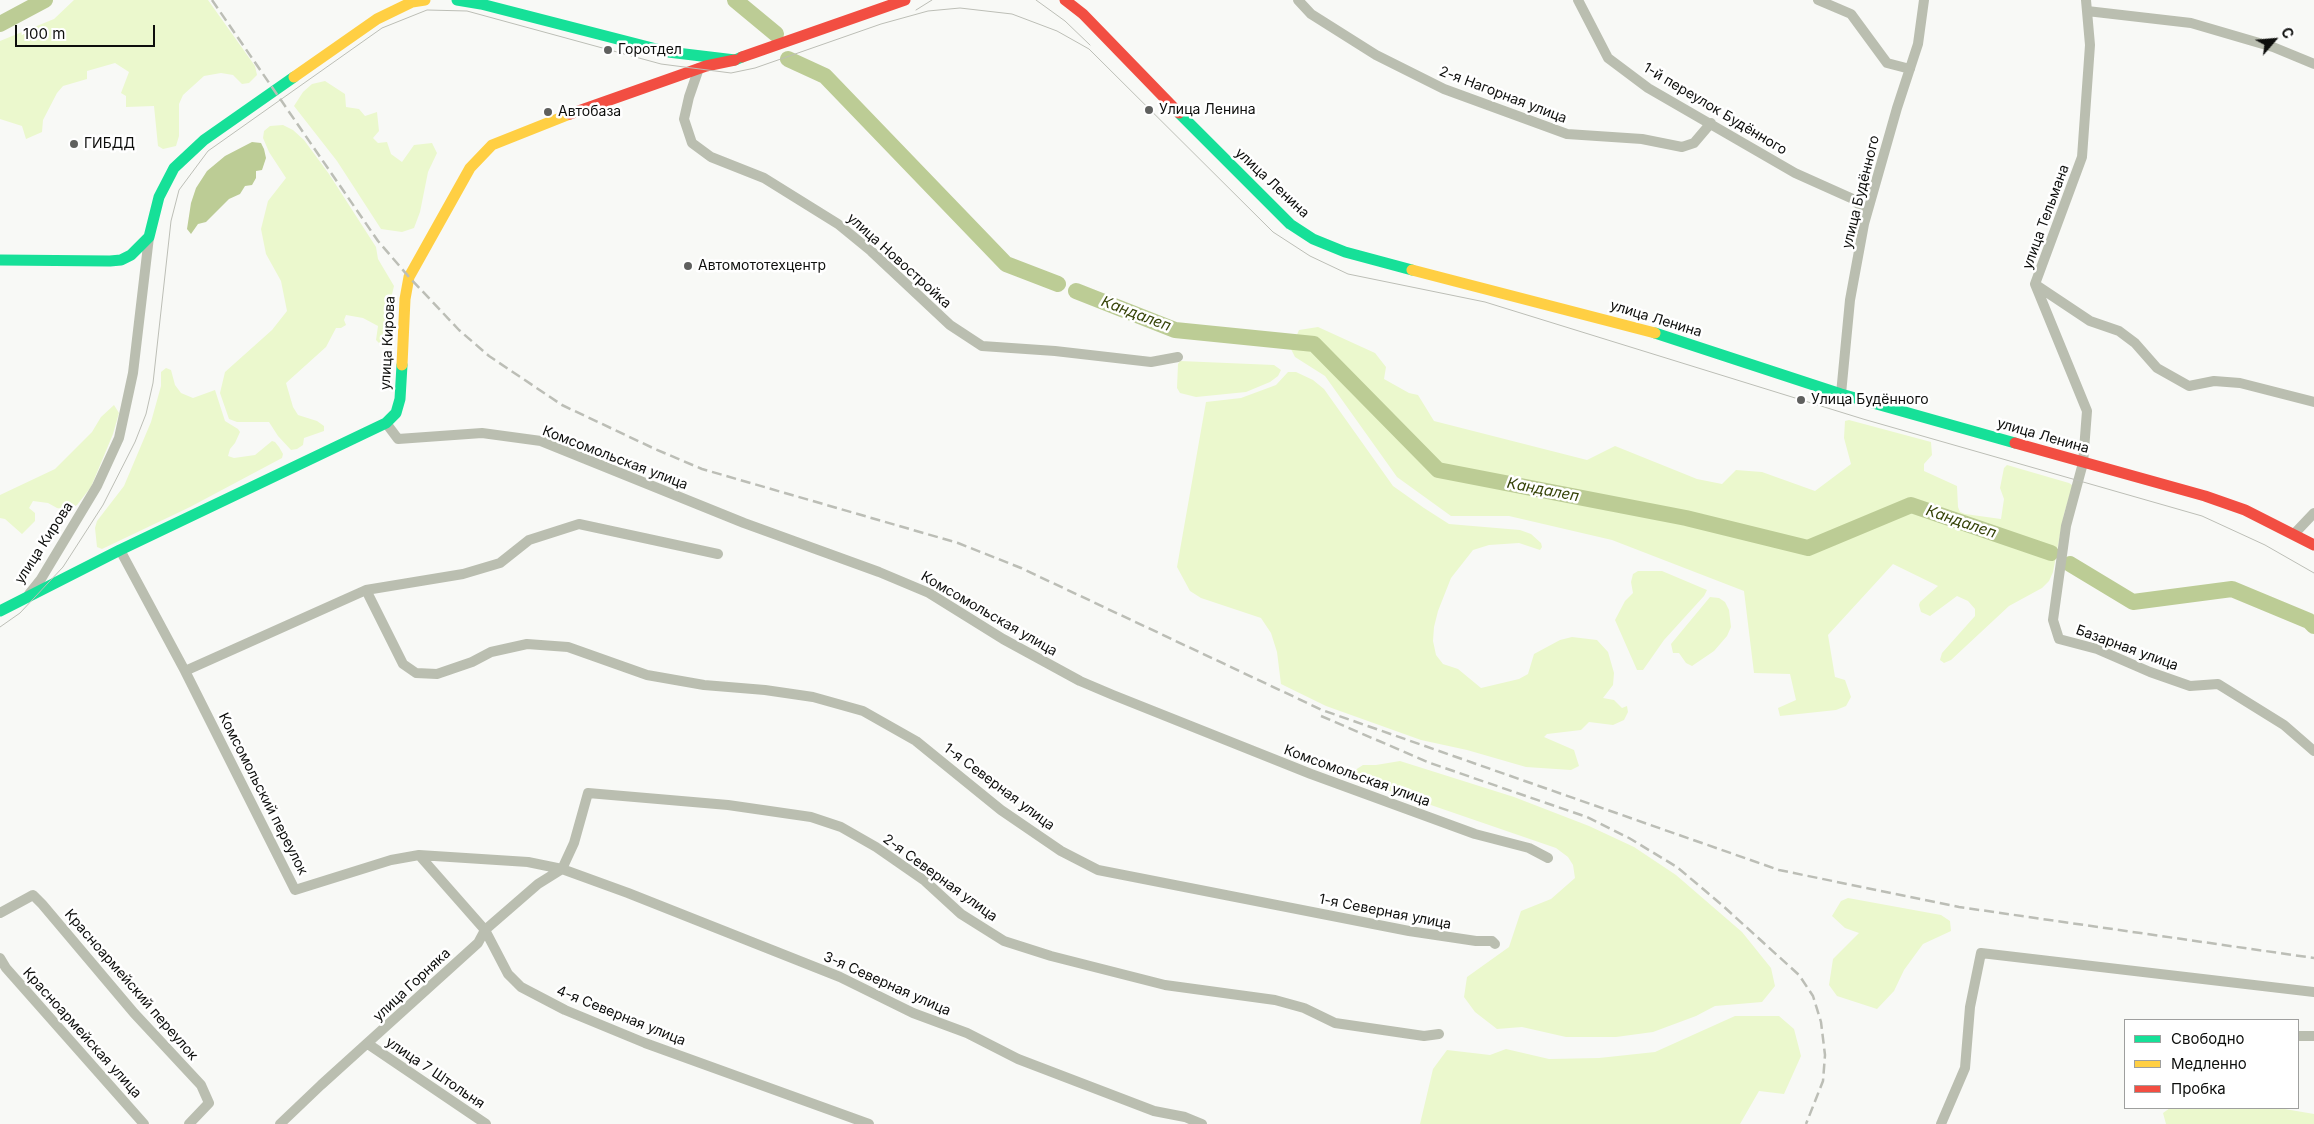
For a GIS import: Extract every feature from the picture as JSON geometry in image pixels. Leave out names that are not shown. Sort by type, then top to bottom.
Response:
[{"type":"main road","name":"улица Кирова","points":[[149,237],[159,197],[174,168],[204,140],[377,19],[411,1],[425,0]]},
{"type":"main road","name":"улица Кирова","points":[[457,0],[481,4],[668,52],[735,60]]},
{"type":"main road","name":"улица Кирова","points":[[0,611],[120,550],[386,423],[396,413],[400,399],[405,299],[408,277],[470,168],[492,145],[540,124],[699,68],[735,60],[905,0]]},
{"type":"main road","name":"улица Ленина","points":[[1064,0],[1083,14],[1269,204],[1290,224],[1313,240],[1345,252],[1387,264],[1640,328],[1840,394],[2205,496],[2245,510],[2314,545]]},
{"type":"main road","points":[[0,260],[121,260],[131,255],[149,237]]},
{"type":"street","name":"2-я Нагорная улица","points":[[1298,0],[1310,14],[1376,55],[1444,89],[1567,134],[1642,139],[1682,147],[1694,143],[1711,123]]},
{"type":"street","name":"1-й переулок Будённого","points":[[1578,0],[1608,58],[1648,88],[1795,173],[1853,199],[1867,212]]},
{"type":"street","points":[[1818,0],[1851,14],[1887,63],[1910,69]]},
{"type":"street","name":"улица Будённого","points":[[1840,394],[1850,300],[1867,212],[1897,108],[1918,44],[1924,0]]},
{"type":"street","name":"улица Тельмана","points":[[2083,463],[2087,412],[2035,284],[2082,157],[2090,45],[2086,0]]},
{"type":"street","points":[[2087,11],[2191,23],[2273,47],[2314,64]]},
{"type":"street","name":"улица Новостройка","points":[[699,68],[684,119],[692,143],[711,157],[764,178],[838,224],[950,325],[982,346],[1055,351],[1151,362],[1178,357]]},
{"type":"street","name":"улица Кирова","points":[[27,597],[41,579],[97,486],[119,438],[133,373],[149,237]]},
{"type":"street","points":[[121,260],[136,264],[144,275]]},
{"type":"street","points":[[2035,284],[2090,321],[2119,331],[2135,344],[2157,368],[2189,386],[2214,381],[2240,383],[2314,402]]},
{"type":"street","name":"Комсомольская улица","points":[[386,423],[398,439],[482,433],[540,441],[744,523],[929,592],[1003,640],[1080,681],[1311,774],[1475,834],[1529,848],[1548,858]]},
{"type":"street","name":"Базарная улица","points":[[2083,463],[2066,526],[2053,620],[2059,639],[2097,649],[2190,686],[2218,684],[2284,725],[2314,751]]},
{"type":"street","points":[[2295,534],[2314,513]]},
{"type":"street","points":[[185,671],[366,590],[463,574],[500,563],[528,540],[579,524],[718,554]]},
{"type":"street","name":"Комсомольский переулок","points":[[120,550],[185,671],[295,890],[391,860],[419,855],[528,862],[562,868]]},
{"type":"street","name":"1-я Северная улица","points":[[366,590],[403,664],[416,674],[437,674],[472,662],[491,652],[527,644],[568,647],[648,675],[704,685],[765,690],[813,697],[863,711],[916,742],[958,773],[1001,810],[1061,851],[1098,870],[1409,931],[1476,942],[1492,941],[1495,944]]},
{"type":"street","name":"2-я Северная улица","points":[[562,868],[574,843],[588,793],[728,805],[811,817],[840,826],[876,848],[925,882],[961,914],[1004,940],[1051,956],[1165,985],[1275,1000],[1304,1008],[1335,1023],[1424,1036],[1439,1034]]},
{"type":"street","name":"4-я Северная улица","points":[[419,855],[485,930],[508,974],[521,987],[565,1010],[645,1044],[869,1124]]},
{"type":"street","name":"улица Горняка","points":[[280,1124],[478,944],[485,930],[538,884],[562,868]]},
{"type":"street","name":"3-я Северная улица","points":[[562,868],[840,977],[913,1013],[967,1033],[1018,1059],[1154,1111],[1185,1117],[1202,1124]]},
{"type":"street","name":"Красноармейский переулок","points":[[0,913],[33,895],[42,904],[134,1013],[201,1085],[209,1103],[189,1124]]},
{"type":"street","points":[[1941,1124],[1965,1068],[1970,1007],[1981,953],[2314,992]]},
{"type":"street","name":"Красноармейская улица","points":[[0,958],[6,968],[144,1124]]},
{"type":"street","points":[[2299,1036],[2314,1036]]},
{"type":"street","name":"улица 7 Штольня","points":[[368,1044],[486,1124]]},
{"type":"shaded area","points":[[74,0],[208,0],[255,66],[257,75],[249,83],[242,84],[233,75],[221,73],[204,76],[183,95],[179,104],[179,136],[176,146],[163,149],[158,146],[154,106],[126,107],[126,96],[121,93],[129,72],[115,63],[87,71],[87,79],[63,86],[57,93],[43,120],[42,132],[26,139],[22,126],[0,119],[0,41],[54,19]]},
{"type":"shaded area","points":[[325,81],[345,94],[346,107],[359,109],[365,116],[377,112],[379,131],[373,138],[378,143],[387,142],[391,154],[402,162],[414,145],[432,143],[437,153],[428,172],[420,212],[414,228],[402,232],[381,229],[337,161],[294,106],[303,92],[312,84]]},
{"type":"shaded area","points":[[283,125],[293,130],[304,140],[329,174],[376,247],[378,259],[394,286],[388,311],[389,339],[379,343],[376,340],[378,326],[363,318],[346,315],[344,320],[346,325],[336,328],[326,347],[286,383],[293,407],[298,415],[317,421],[324,426],[324,431],[304,438],[303,445],[291,450],[278,436],[269,422],[237,422],[229,419],[220,393],[225,372],[272,330],[287,311],[281,281],[266,254],[261,229],[268,201],[286,178],[269,152],[263,138],[264,131],[270,126]]},
{"type":"shaded area","points":[[252,142],[261,143],[264,149],[266,158],[262,170],[256,171],[256,178],[252,185],[245,186],[240,194],[229,199],[206,222],[198,224],[191,234],[187,229],[191,203],[196,188],[207,171],[225,156]]},
{"type":"shaded area","points":[[1318,327],[1375,353],[1386,367],[1384,379],[1409,393],[1418,395],[1434,421],[1587,460],[1615,446],[1697,479],[1722,484],[1736,470],[1762,472],[1815,491],[1851,464],[1844,438],[1845,421],[1849,420],[1931,442],[1932,455],[1924,464],[1924,471],[1957,486],[1958,507],[1960,512],[1965,514],[2001,519],[2004,499],[2000,488],[2004,468],[2007,465],[2069,483],[2072,485],[2072,488],[2064,514],[2053,572],[2049,581],[2042,588],[2009,606],[1951,660],[1944,663],[1940,660],[1942,653],[1975,616],[1975,609],[1968,601],[1957,596],[1930,616],[1921,612],[1920,602],[1938,586],[1893,564],[1828,635],[1835,677],[1845,680],[1851,697],[1846,706],[1836,710],[1780,716],[1778,708],[1796,700],[1790,674],[1754,673],[1744,591],[1612,540],[1509,516],[1451,516],[1397,477],[1325,376],[1295,357],[1291,349],[1299,330]]},
{"type":"shaded area","points":[[1180,361],[1274,365],[1281,370],[1278,376],[1270,382],[1246,392],[1196,397],[1180,393],[1177,388],[1178,364]]},
{"type":"shaded area","points":[[166,368],[171,370],[175,385],[181,393],[193,398],[215,390],[225,421],[240,432],[228,456],[234,458],[255,455],[272,441],[279,447],[283,454],[282,458],[190,507],[102,549],[97,547],[95,528],[97,521],[124,486],[151,422],[161,386],[161,372]]},
{"type":"shaded area","points":[[1288,372],[1296,372],[1313,380],[1324,389],[1393,486],[1424,508],[1449,524],[1520,530],[1531,534],[1541,543],[1542,547],[1540,550],[1519,543],[1489,545],[1473,550],[1451,578],[1438,611],[1433,641],[1436,655],[1443,664],[1458,669],[1481,688],[1519,679],[1528,674],[1534,654],[1560,640],[1572,637],[1597,640],[1608,652],[1614,673],[1613,685],[1603,698],[1614,700],[1622,708],[1627,706],[1628,712],[1624,720],[1613,725],[1589,722],[1581,730],[1547,734],[1544,737],[1574,750],[1579,766],[1571,770],[1526,767],[1467,750],[1421,740],[1326,706],[1281,684],[1277,652],[1271,633],[1261,618],[1201,598],[1190,591],[1177,567],[1206,402],[1241,398],[1276,385]]},
{"type":"shaded area","points":[[114,405],[119,413],[113,434],[91,487],[77,505],[68,510],[57,508],[48,503],[33,501],[29,508],[35,513],[35,521],[22,534],[5,519],[0,518],[0,495],[55,469],[92,432],[101,417]]},
{"type":"shaded area","points":[[1638,571],[1662,571],[1707,590],[1704,596],[1664,640],[1643,670],[1637,670],[1615,620],[1625,601],[1633,593],[1631,582],[1633,574]]},
{"type":"shaded area","points":[[1710,597],[1719,598],[1725,602],[1729,610],[1731,627],[1727,636],[1714,651],[1692,666],[1686,663],[1679,653],[1673,653],[1671,644]]},
{"type":"shaded area","points":[[1400,761],[1514,797],[1589,826],[1634,847],[1676,875],[1742,932],[1771,968],[1775,986],[1762,1002],[1715,1006],[1696,1016],[1653,1032],[1616,1037],[1566,1037],[1522,1027],[1497,1029],[1475,1012],[1464,997],[1467,977],[1509,947],[1521,911],[1551,899],[1575,878],[1573,865],[1568,857],[1556,848],[1361,781],[1352,772],[1363,765]]},
{"type":"shaded area","points":[[1848,898],[1941,915],[1950,921],[1951,931],[1923,944],[1904,970],[1894,991],[1877,1009],[1837,996],[1829,985],[1833,959],[1859,933],[1845,928],[1832,916],[1841,901]]},
{"type":"shaded area","points":[[1735,1016],[1779,1016],[1794,1029],[1801,1056],[1784,1094],[1759,1091],[1740,1124],[1420,1124],[1433,1069],[1447,1050],[1490,1055],[1506,1049],[1549,1059],[1599,1058],[1655,1052]]},
{"type":"shaded area","points":[[2169,1109],[2285,1109],[2314,1114],[2314,1124],[2166,1124],[2163,1113]]},
{"type":"waterway","name":"Кандалеп","points":[[0,24],[45,0]]},
{"type":"waterway","name":"Кандалеп","points":[[735,0],[776,34]]},
{"type":"waterway","name":"Кандалеп","points":[[788,59],[825,76],[1006,264],[1058,284]]},
{"type":"waterway","name":"Кандалеп","points":[[1076,291],[1175,330],[1314,344],[1438,470],[1686,518],[1808,548],[1911,505],[2051,553]]},
{"type":"waterway","name":"Кандалеп","points":[[2070,564],[2133,602],[2232,589],[2309,621],[2314,626]]},
{"type":"tram line","points":[[916,10],[932,0]]},
{"type":"tram line","points":[[1036,0],[1065,21],[1090,45]]},
{"type":"tram line","points":[[0,627],[20,613],[63,567],[103,505],[135,442],[146,414],[153,383],[171,221],[179,190],[208,151],[382,28],[427,10],[467,11],[661,64],[731,73],[755,68],[881,24],[928,11],[960,8],[1012,14],[1057,31],[1089,49],[1273,232],[1310,256],[1348,274],[1485,302],[1863,419],[2202,516],[2265,545],[2314,573]]},
{"type":"railway","points":[[212,0],[378,241],[459,330],[489,356],[562,405],[655,449],[702,469],[958,543],[1021,568],[1322,710],[1779,870],[1959,907],[2314,958]]},
{"type":"railway","points":[[1321,716],[1430,763],[1587,817],[1629,838],[1677,867],[1799,975],[1813,996],[1821,1022],[1825,1055],[1823,1081],[1806,1124]]},
{"type":"traffic: fast","points":[[457,0],[481,4],[668,52],[735,60],[742,57]]},
{"type":"traffic: fast","points":[[0,260],[110,261],[121,260],[131,255],[149,237],[159,197],[174,168],[204,140],[294,77]]},
{"type":"traffic: fast","points":[[1179,113],[1290,224],[1313,239],[1345,252],[1412,270]]},
{"type":"traffic: fast","points":[[1655,333],[1841,394],[2015,443]]},
{"type":"traffic: fast","points":[[0,611],[120,550],[386,423],[396,413],[400,399],[402,365]]},
{"type":"traffic: slow","points":[[294,77],[377,19],[412,2],[425,0]]},
{"type":"traffic: slow","points":[[402,365],[405,299],[409,277],[470,168],[492,145],[570,114]]},
{"type":"traffic: slow","points":[[1412,270],[1655,333]]},
{"type":"traffic: jam","points":[[742,57],[905,0]]},
{"type":"traffic: jam","points":[[1065,0],[1083,14],[1179,113]]},
{"type":"traffic: jam","points":[[570,114],[706,66],[735,60]]},
{"type":"traffic: jam","points":[[2015,443],[2205,496],[2245,510],[2314,545]]},
{"type":"place","name":"Горотдел","points":[[608,50]]},
{"type":"place","name":"Улица Ленина","points":[[1149,110]]},
{"type":"place","name":"Автобаза","points":[[548,112]]},
{"type":"place","name":"ГИБДД","points":[[74,144]]},
{"type":"place","name":"Автомототехцентр","points":[[688,266]]},
{"type":"place","name":"Улица Будённого","points":[[1801,400]]}]
